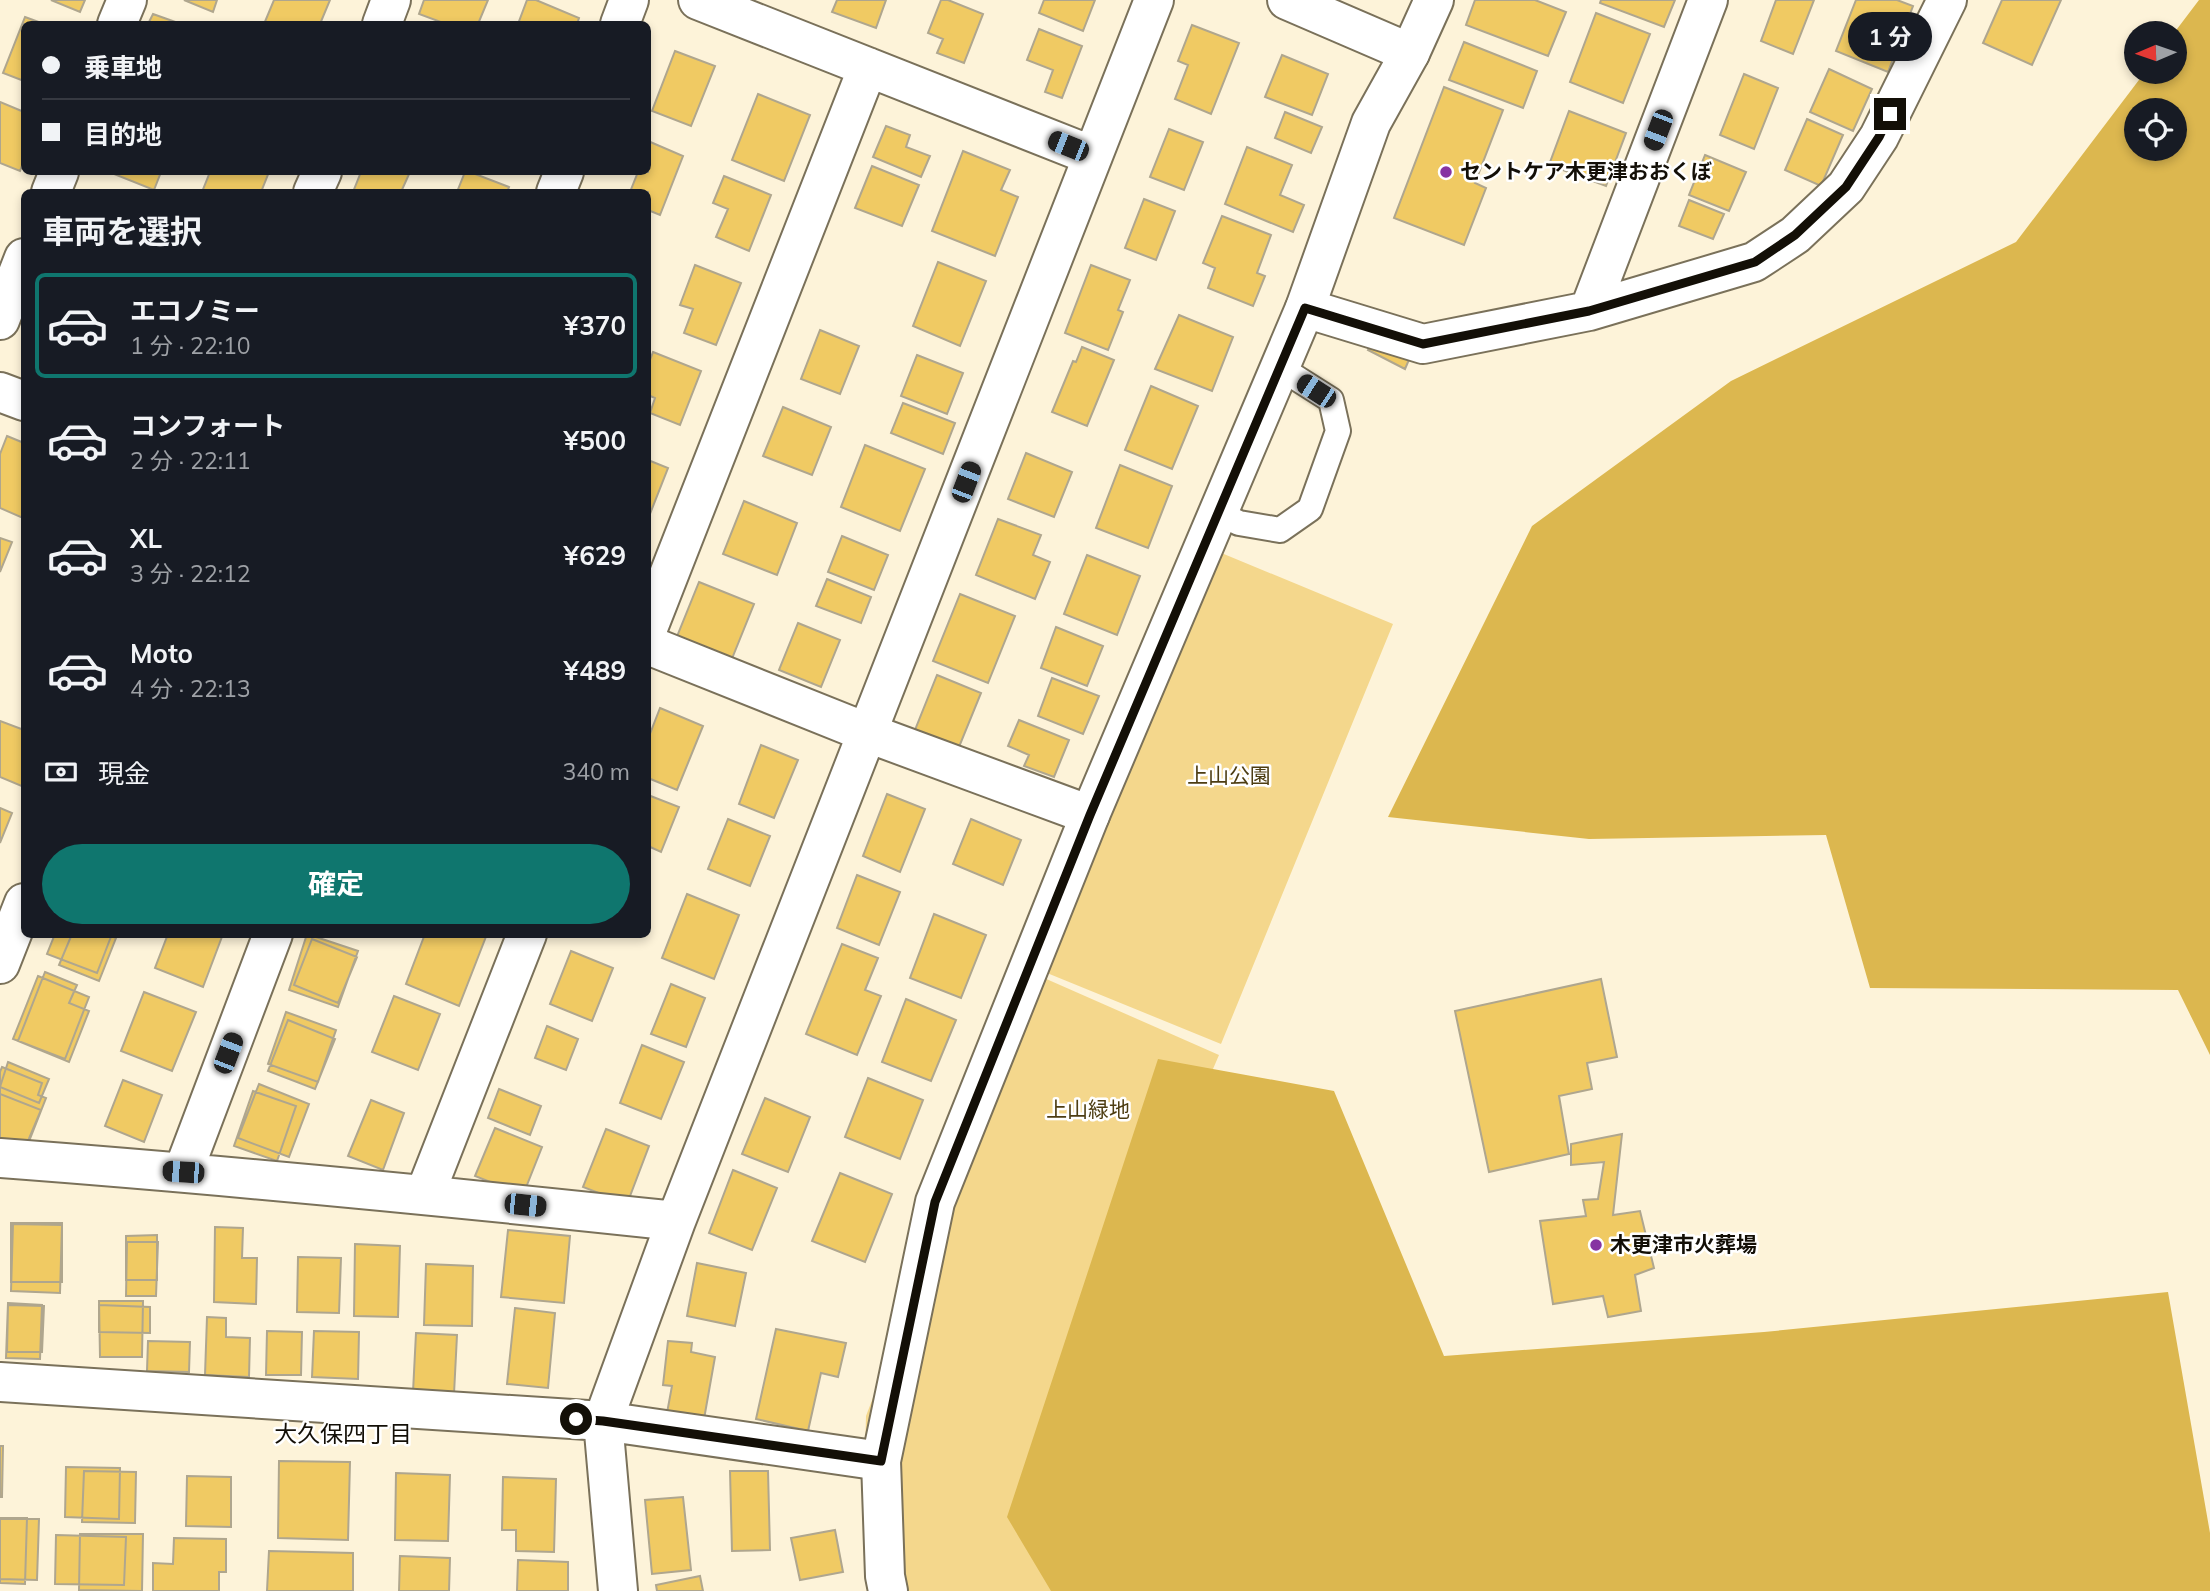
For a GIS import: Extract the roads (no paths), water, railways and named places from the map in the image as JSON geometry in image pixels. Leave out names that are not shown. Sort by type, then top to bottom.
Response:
[{"type":"street","points":[[118,21],[127,0]]},
{"type":"street","points":[[383,21],[391,0]]},
{"type":"street","points":[[621,21],[629,0]]},
{"type":"street","points":[[698,0],[1093,156]]},
{"type":"street","points":[[618,1591],[603,1421],[677,1221],[1154,0]]},
{"type":"street","points":[[1287,0],[1410,53]]},
{"type":"street","points":[[888,1591],[885,1576],[881,1461],[935,1202],[1090,815],[1305,308],[1371,123],[1410,53],[1434,0]]},
{"type":"street","points":[[1589,311],[1707,0]]},
{"type":"street","points":[[1305,308],[1423,344],[1589,311],[1755,262],[1795,235],[1846,187],[1879,137],[1947,0]]},
{"type":"street","points":[[651,620],[868,67]]},
{"type":"street","points":[[0,320],[21,266]]},
{"type":"street","points":[[0,392],[21,400]]},
{"type":"street","points":[[651,646],[868,733],[1090,815]]},
{"type":"street","points":[[0,964],[21,911]]},
{"type":"street","points":[[183,1172],[271,938]]},
{"type":"street","points":[[425,1194],[525,938]]},
{"type":"street","points":[[0,1158],[425,1194],[677,1221]]},
{"type":"street","points":[[0,1382],[603,1421],[881,1461]]},
{"type":"lane","points":[[1218,513],[1239,523],[1280,530],[1310,509],[1338,431],[1331,400],[1279,367]]},
{"type":"place","name":"セントケア木更津おおくぼ","points":[[1446,172]]},
{"type":"place","name":"木更津市火葬場","points":[[1596,1245]]},
{"type":"district","name":"大久保四丁目","points":[[343,1434]]},
{"type":"park label","name":"上山公園","points":[[1229,776]]},
{"type":"park label","name":"上山緑地","points":[[1088,1110]]}]
